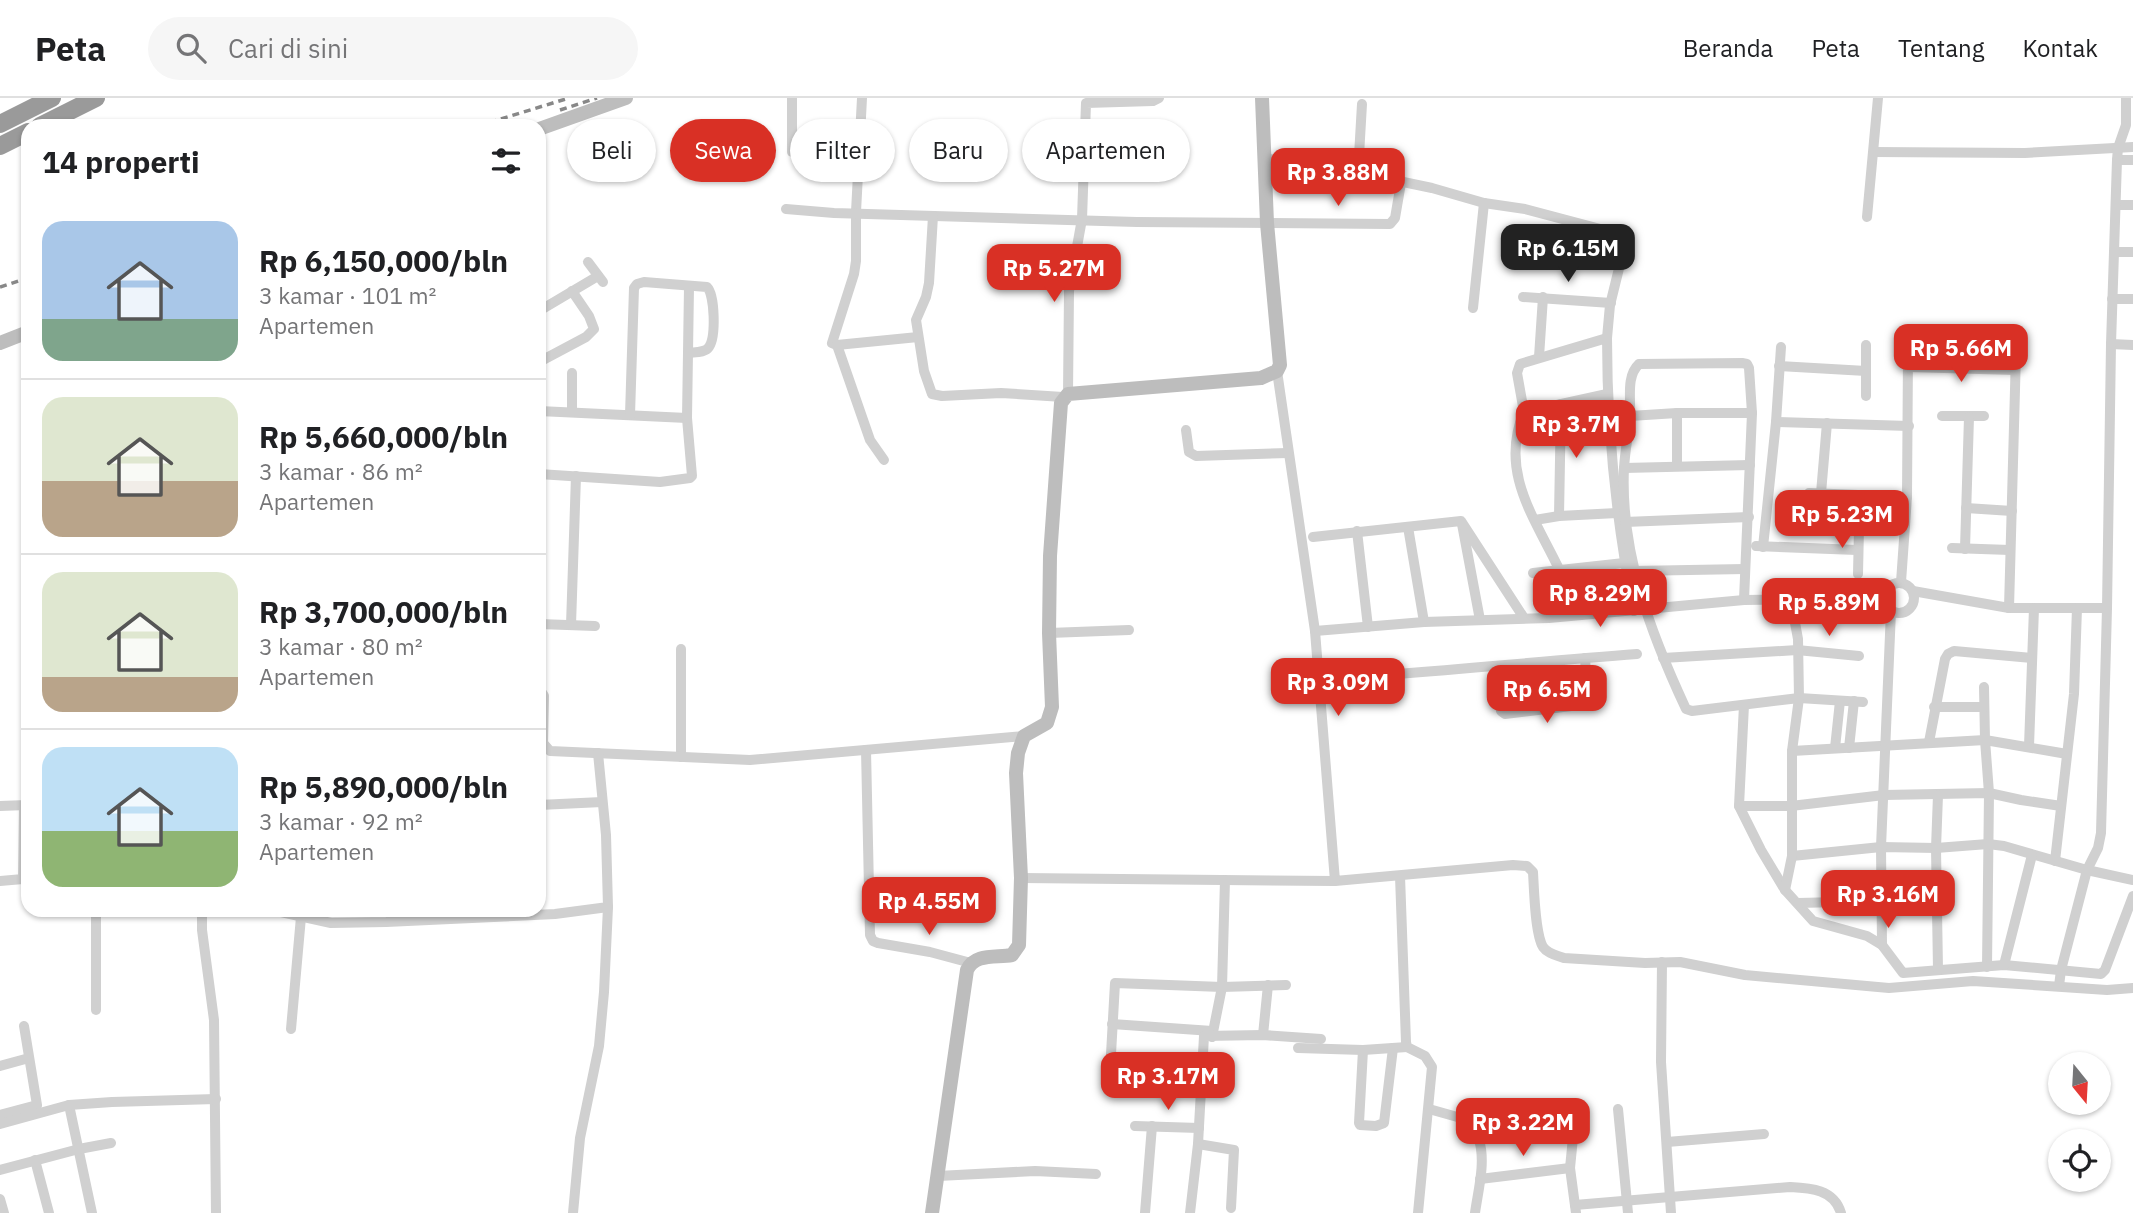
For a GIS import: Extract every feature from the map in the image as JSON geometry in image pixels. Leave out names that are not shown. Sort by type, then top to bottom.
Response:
[{"type":"highway","points":[[0,124],[52,98]]},
{"type":"highway","points":[[54,119],[96,98]]},
{"type":"highway","points":[[0,146],[21,136]]},
{"type":"street","points":[[546,127],[626,98]]},
{"type":"street","points":[[792,98],[792,119]]},
{"type":"street","points":[[862,98],[854,274],[832,339],[834,345],[837,345],[870,440],[884,460]]},
{"type":"street","points":[[546,749],[750,760],[1024,736],[1042,728],[1051,716],[1052,707],[1049,633],[1054,478],[1060,403],[1066,395],[1069,291],[1082,219],[1086,101],[1153,101],[1159,98]]},
{"type":"street","points":[[1262,98],[1267,223],[1280,365],[1277,371],[1315,631],[1335,881]]},
{"type":"street","points":[[1867,217],[1878,98]]},
{"type":"street","points":[[2059,986],[2087,870],[2098,848],[2101,833],[2112,299],[2117,160],[2126,125],[2126,98]]},
{"type":"street","points":[[1358,173],[1362,104]]},
{"type":"street","points":[[1874,152],[2025,153],[2133,148]]},
{"type":"street","points":[[1263,158],[1432,188],[1484,203],[1525,209],[1623,235],[1626,240],[1611,303],[1607,338],[1607,394],[1617,513],[1634,611]]},
{"type":"street","points":[[2117,160],[2133,160]]},
{"type":"street","points":[[786,209],[933,216],[1390,223],[1395,218],[1401,183]]},
{"type":"street","points":[[1473,308],[1484,203]]},
{"type":"street","points":[[2116,205],[2133,205]]},
{"type":"street","points":[[933,216],[929,283],[926,297],[917,315],[918,337],[928,383],[932,394],[936,396],[1002,393],[1066,395],[1261,378],[1277,371]]},
{"type":"street","points":[[2114,252],[2133,252]]},
{"type":"street","points":[[546,307],[572,291],[600,279],[588,262]]},
{"type":"street","points":[[630,415],[634,288],[637,284],[644,282],[711,289],[713,326],[708,348],[688,353]]},
{"type":"street","points":[[546,474],[660,482],[692,476],[687,418],[689,287]]},
{"type":"street","points":[[546,358],[586,337],[594,329],[593,323],[572,291]]},
{"type":"street","points":[[1523,297],[1611,303]]},
{"type":"street","points":[[1539,357],[1543,298]]},
{"type":"street","points":[[2112,299],[2133,299]]},
{"type":"street","points":[[0,343],[21,335]]},
{"type":"street","points":[[837,345],[918,337]]},
{"type":"street","points":[[1559,569],[1519,488],[1514,457],[1516,438],[1524,412],[1518,367],[1523,362],[1607,338]]},
{"type":"street","points":[[2111,344],[2133,345]]},
{"type":"street","points":[[1866,345],[1866,396]]},
{"type":"street","points":[[1781,346],[1776,422],[1760,547],[1857,550]]},
{"type":"street","points":[[1901,582],[1907,497],[1908,353]]},
{"type":"street","points":[[2009,608],[2016,353]]},
{"type":"street","points":[[1744,600],[1752,413],[1747,364],[1639,364],[1631,376],[1624,468],[1625,522],[1633,571],[1662,658],[1689,711],[1799,698],[1858,702],[1849,748]]},
{"type":"street","points":[[1779,366],[1866,370]]},
{"type":"street","points":[[1909,367],[2014,370]]},
{"type":"street","points":[[572,373],[572,412]]},
{"type":"street","points":[[1524,412],[1607,394]]},
{"type":"street","points":[[1559,516],[1562,404]]},
{"type":"street","points":[[546,411],[687,418]]},
{"type":"street","points":[[1676,466],[1677,413]]},
{"type":"street","points":[[1630,416],[1752,413]]},
{"type":"street","points":[[1942,416],[1984,416]]},
{"type":"street","points":[[1965,549],[1969,416]]},
{"type":"street","points":[[1776,422],[1909,426]]},
{"type":"street","points":[[1821,493],[1827,423]]},
{"type":"street","points":[[1186,430],[1189,452],[1196,456],[1288,453]]},
{"type":"street","points":[[1624,468],[1750,465]]},
{"type":"street","points":[[571,625],[576,475]]},
{"type":"street","points":[[1809,493],[1907,497]]},
{"type":"street","points":[[1966,508],[2012,511]]},
{"type":"street","points":[[1535,520],[1617,513]]},
{"type":"street","points":[[1625,522],[1749,517]]},
{"type":"street","points":[[1313,537],[1461,521]]},
{"type":"street","points":[[1461,521],[1524,618]]},
{"type":"street","points":[[1461,521],[1480,620]]},
{"type":"street","points":[[1408,527],[1424,622]]},
{"type":"street","points":[[1858,574],[1859,528]]},
{"type":"street","points":[[1357,531],[1368,627]]},
{"type":"street","points":[[1952,548],[2010,550]]},
{"type":"street","points":[[1533,573],[1624,563]]},
{"type":"street","points":[[1633,571],[1745,569]]},
{"type":"street","points":[[1913,591],[1913,604],[1909,609],[1897,613],[1885,605],[1883,598],[1889,586],[1901,582],[1913,591],[2009,608],[2107,608]]},
{"type":"street","points":[[1315,631],[1424,622],[1634,611],[1744,600],[1883,598]]},
{"type":"street","points":[[1785,890],[1792,856],[1792,751],[1799,698],[1796,626],[1791,601]]},
{"type":"street","points":[[2029,746],[2034,608]]},
{"type":"street","points":[[2055,861],[2074,694],[2077,608]]},
{"type":"street","points":[[1882,945],[1881,847],[1891,611]]},
{"type":"street","points":[[546,624],[595,626]]},
{"type":"street","points":[[1049,633],[1129,630]]},
{"type":"street","points":[[681,649],[681,757]]},
{"type":"street","points":[[1662,658],[1797,650],[1859,656]]},
{"type":"street","points":[[1929,742],[1945,657],[1951,652],[2032,658]]},
{"type":"street","points":[[1318,680],[1637,654]]},
{"type":"street","points":[[1494,667],[1501,711],[1505,714],[1588,704],[1585,658]]},
{"type":"street","points":[[1984,687],[1989,793],[1987,967]]},
{"type":"street","points":[[1835,748],[1840,701]]},
{"type":"street","points":[[1744,705],[1739,806],[1761,850],[1785,890],[1814,921],[1867,936],[1882,945],[1903,973],[2004,965],[2101,974],[2133,896]]},
{"type":"street","points":[[1934,707],[1984,707]]},
{"type":"street","points":[[866,750],[870,935],[873,941],[878,943],[930,952],[971,963],[989,956],[1012,955],[1018,949],[1021,878],[1016,773],[1018,753],[1024,736]]},
{"type":"street","points":[[1792,751],[1985,740],[2067,754]]},
{"type":"street","points":[[573,1213],[580,1138],[599,1046],[604,992],[608,907],[606,835],[598,753]]},
{"type":"street","points":[[1739,806],[1791,806],[1884,795],[1989,793],[2061,806]]},
{"type":"street","points":[[1938,794],[1938,970]]},
{"type":"street","points":[[546,805],[602,803]]},
{"type":"street","points":[[0,806],[21,805]]},
{"type":"street","points":[[1792,856],[1881,847],[1936,848],[1988,844],[2133,880]]},
{"type":"street","points":[[2004,965],[2032,855]]},
{"type":"street","points":[[1021,878],[1335,881],[1527,866],[1533,872],[1535,908],[1542,946],[1563,958],[1680,962],[1745,975],[1889,988],[1973,981],[2107,990],[2133,988]]},
{"type":"street","points":[[1400,876],[1407,1047]]},
{"type":"street","points":[[0,881],[21,879]]},
{"type":"street","points":[[1212,1034],[1222,987],[1225,880]]},
{"type":"street","points":[[1798,903],[1880,901]]},
{"type":"street","points":[[546,914],[608,907]]},
{"type":"street","points":[[96,917],[96,1010]]},
{"type":"street","points":[[202,917],[214,1020],[216,1213]]},
{"type":"street","points":[[291,1029],[301,917],[331,923],[492,917]]},
{"type":"street","points":[[1662,962],[1661,1062],[1671,1213]]},
{"type":"street","points":[[932,1213],[961,1004],[967,970],[971,963]]},
{"type":"street","points":[[1202,1074],[1110,1072],[1114,986],[1117,981],[1222,987],[1286,985]]},
{"type":"street","points":[[1263,1035],[1268,985]]},
{"type":"street","points":[[1112,1024],[1212,1034],[1321,1039]]},
{"type":"street","points":[[0,1115],[37,1105],[24,1026]]},
{"type":"street","points":[[1191,1213],[1205,1036],[1212,1034]]},
{"type":"street","points":[[1298,1048],[1363,1050],[1407,1047],[1426,1056],[1432,1067],[1418,1213]]},
{"type":"street","points":[[1363,1050],[1359,1123],[1381,1126],[1384,1123],[1393,1048]]},
{"type":"street","points":[[0,1066],[29,1058]]},
{"type":"street","points":[[0,1125],[69,1105],[216,1099]]},
{"type":"street","points":[[69,1105],[92,1213]]},
{"type":"street","points":[[1576,1107],[1570,1168],[1576,1209],[1627,1199],[1790,1187],[1817,1189],[1831,1197],[1841,1213]]},
{"type":"street","points":[[1429,1109],[1468,1120],[1479,1142],[1480,1179],[1475,1213]]},
{"type":"street","points":[[1618,1109],[1628,1213]]},
{"type":"street","points":[[1135,1126],[1199,1128]]},
{"type":"street","points":[[1145,1213],[1152,1126]]},
{"type":"street","points":[[1667,1142],[1764,1135]]},
{"type":"street","points":[[0,1170],[111,1143]]},
{"type":"street","points":[[1198,1144],[1234,1150],[1231,1208]]},
{"type":"street","points":[[35,1160],[49,1213]]},
{"type":"street","points":[[1480,1179],[1570,1168]]},
{"type":"street","points":[[938,1176],[1035,1171],[1096,1174]]},
{"type":"street","points":[[0,1199],[4,1213]]},
{"type":"railway","points":[[501,119],[569,98]]},
{"type":"railway","points":[[560,110],[597,98]]},
{"type":"railway","points":[[0,287],[21,280]]}]
